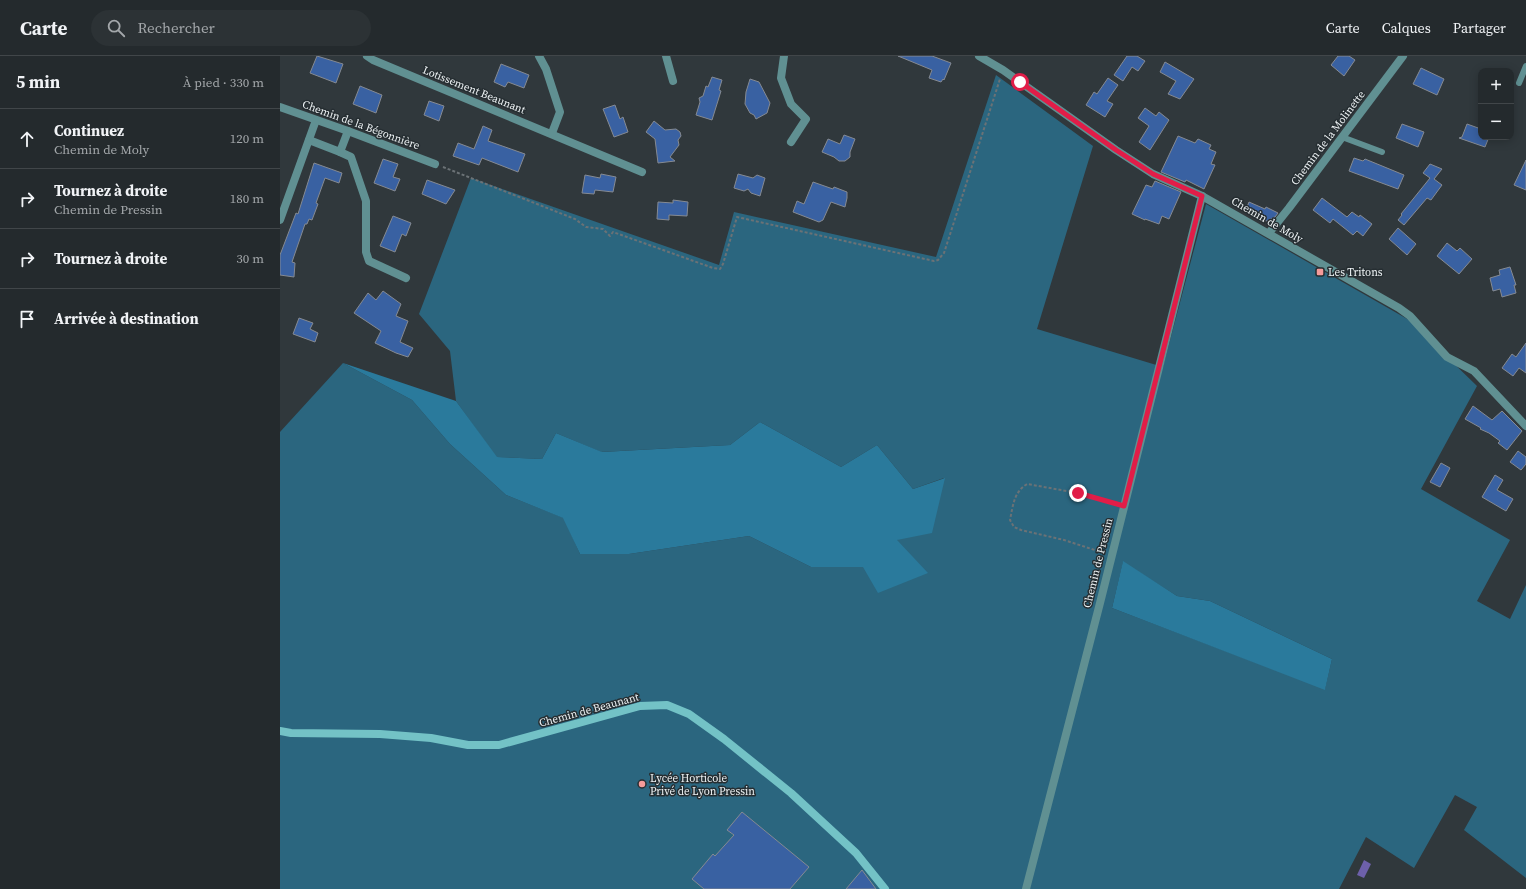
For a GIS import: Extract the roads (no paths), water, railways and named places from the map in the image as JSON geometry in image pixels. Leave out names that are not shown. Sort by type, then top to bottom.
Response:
[{"type":"street","name":"Lotissement Beaunant","points":[[366,56],[642,172]]},
{"type":"street","points":[[539,56],[546,70],[560,112],[552,133]]},
{"type":"street","points":[[666,56],[673,80]]},
{"type":"street","points":[[784,56],[781,78],[791,104],[806,119],[791,142]]},
{"type":"street","name":"Chemin de Moly","points":[[979,56],[1003,70],[1116,150],[1153,174],[1202,196],[1269,233],[1410,316],[1447,357],[1474,371],[1526,426]]},
{"type":"street","name":"Chemin de la Molinette","points":[[1269,233],[1403,56]]},
{"type":"street","name":"Chemin de la Bégonnière","points":[[280,107],[348,130],[435,164]]},
{"type":"street","points":[[280,220],[316,120]]},
{"type":"street","points":[[340,152],[348,130]]},
{"type":"street","points":[[309,140],[351,157],[366,201],[366,252],[369,260],[406,278]]},
{"type":"street","name":"Chemin de Pressin","points":[[1026,889],[1112,556],[1202,196]]},
{"type":"street","name":"Chemin de Beaunant","points":[[280,731],[291,733],[380,734],[431,738],[468,745],[499,745],[640,706],[667,705],[689,714],[724,739],[791,793],[856,853],[885,889]]},
{"type":"lane","points":[[1519,83],[1526,66]]},
{"type":"lane","points":[[1342,137],[1382,152]]},
{"type":"place","name":"Les Tritons","points":[[1320,272]]},
{"type":"place","name":"Lycée Horticole Privé de Lyon Pressin","points":[[642,784]]}]
